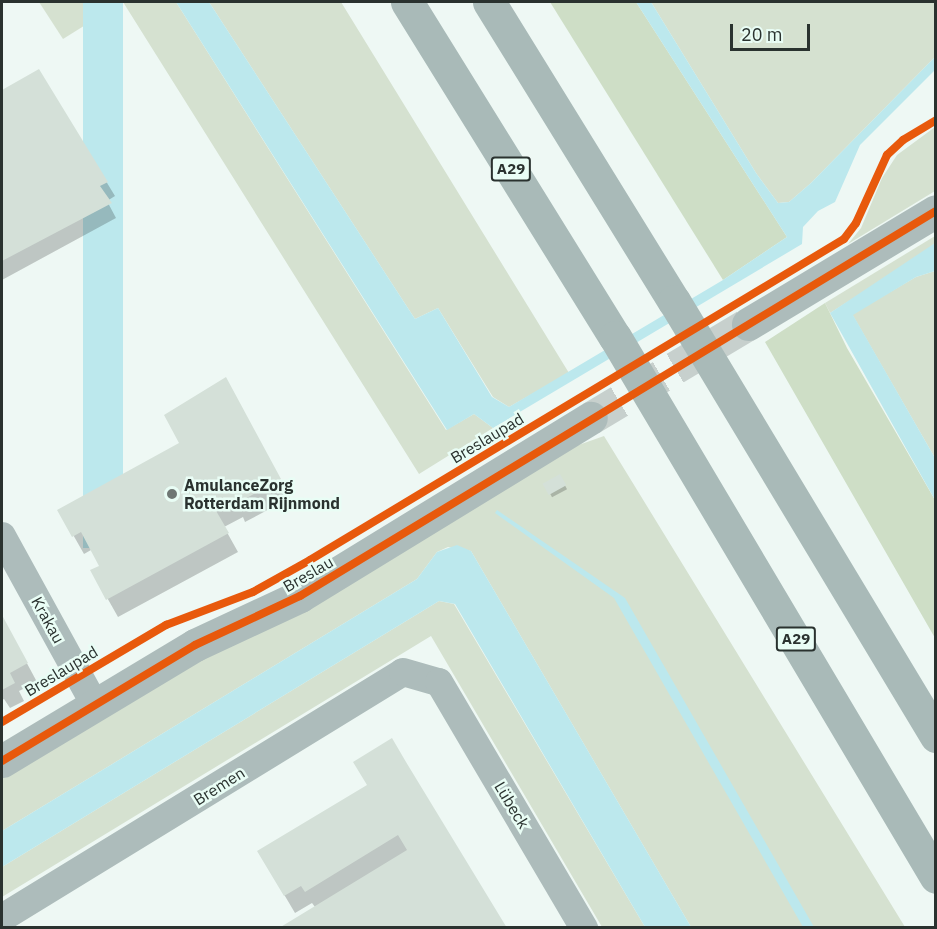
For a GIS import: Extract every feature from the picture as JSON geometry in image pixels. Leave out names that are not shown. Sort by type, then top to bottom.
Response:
[{"type":"highway","name":"A29","points":[[407,2],[615,337],[936,877]]},
{"type":"highway","points":[[489,2],[674,301],[936,736]]},
{"type":"street","points":[[748,324],[936,211]]},
{"type":"street","name":"Breslau","points":[[2,761],[216,633],[300,596],[591,418]]},
{"type":"street","name":"Krakau","points":[[2,536],[95,705]]},
{"type":"street","name":"Bremen","points":[[2,918],[403,672],[439,682]]},
{"type":"street","name":"Lübeck","points":[[439,682],[584,927]]},
{"type":"green space","points":[[39,2],[83,2],[95,19],[63,39]]},
{"type":"green space","points":[[123,2],[176,2],[446,430],[474,414],[493,428],[419,474]]},
{"type":"green space","points":[[209,2],[341,2],[569,373],[509,407],[493,397],[438,308],[415,319]]},
{"type":"green space","points":[[550,2],[636,2],[787,237],[723,280]]},
{"type":"green space","points":[[651,2],[935,2],[935,57],[811,183],[789,202],[778,203],[756,173]]},
{"type":"green space","points":[[935,127],[935,191],[848,244],[861,228],[882,178],[897,155]]},
{"type":"green space","points":[[935,236],[935,243],[917,258],[830,313],[825,303]]},
{"type":"green space","points":[[935,271],[935,458],[852,314],[916,277]]},
{"type":"green space","points":[[825,303],[847,348],[935,500],[935,638],[765,342]]},
{"type":"green space","points":[[604,436],[905,927],[691,927],[471,551],[448,547],[437,552],[417,579],[2,831],[2,776],[216,646],[573,447]]},
{"type":"green space","points":[[439,601],[454,604],[645,927],[602,927],[431,636],[2,897],[2,867]]},
{"type":"water","points":[[83,2],[123,2],[123,548],[83,548]]},
{"type":"water","points":[[176,2],[209,2],[415,319],[438,308],[492,397],[509,407],[723,280],[787,237],[636,2],[651,2],[756,173],[778,203],[789,202],[811,183],[935,57],[935,70],[860,145],[835,202],[818,211],[803,227],[802,244],[493,428],[474,414],[447,430]]},
{"type":"water","points":[[935,243],[935,271],[916,277],[853,315],[935,458],[935,500],[830,313]]},
{"type":"water","points":[[497,510],[625,598],[814,927],[803,927],[614,598],[495,513]]},
{"type":"water","points":[[457,545],[471,551],[691,927],[645,927],[455,604],[439,601],[2,867],[2,831],[417,579],[437,552]]},
{"type":"building","points":[[39,69],[108,182],[100,186],[112,203],[2,261],[2,90]]},
{"type":"building","points":[[226,377],[281,479],[234,505],[231,500],[215,509],[229,533],[106,600],[90,570],[99,566],[81,532],[72,537],[57,510],[179,443],[164,415]]},
{"type":"building","points":[[560,474],[566,485],[549,495],[543,484]]},
{"type":"building","points":[[2,615],[28,663],[10,673],[15,683],[2,690]]},
{"type":"building","points":[[392,738],[507,928],[279,928],[407,850],[398,835],[305,892],[301,886],[284,896],[257,851],[367,785],[353,762]]},
{"type":"tunnel","points":[[591,418],[748,324]]},
{"type":"cycle path","name":"Breslaupad","points":[[2,722],[166,625],[253,592],[310,560],[844,239],[856,223],[887,155],[903,140],[936,120]]},
{"type":"cycle path","points":[[2,761],[195,645],[300,596],[936,211]]},
{"type":"place","name":"AmulanceZorg Rotterdam Rijnmond","points":[[172,494]]}]
